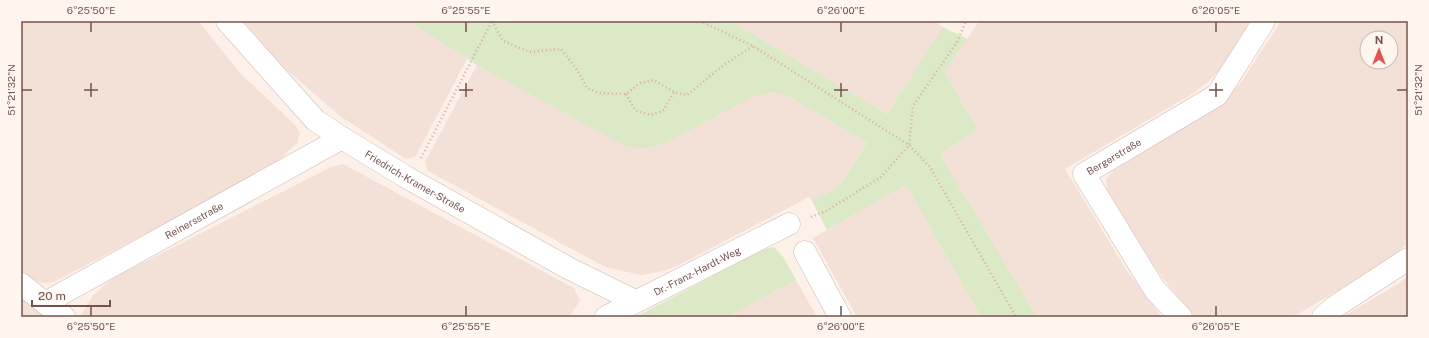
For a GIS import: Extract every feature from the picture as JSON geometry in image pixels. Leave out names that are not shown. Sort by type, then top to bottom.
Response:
[{"type":"street","name":"Friedrich-Kramer-Straße","points":[[227,21],[315,120],[406,177],[568,268],[635,301]]},
{"type":"street","name":"Bergerstraße","points":[[1181,317],[1155,290],[1084,174],[1217,95],[1264,21]]},
{"type":"street","name":"Reinersstraße","points":[[45,303],[342,138]]},
{"type":"street","name":"Dr.-Franz-Hardt-Weg","points":[[606,317],[789,224]]},
{"type":"street","points":[[805,252],[840,317]]},
{"type":"street","points":[[1323,317],[1333,308],[1408,259]]},
{"type":"street","points":[[21,284],[64,317]]},
{"type":"path","points":[[492,21],[503,41],[529,52],[561,48],[578,71],[587,88],[599,93],[626,94],[640,83],[654,80],[674,92],[687,95],[725,64],[753,46]]},
{"type":"path","points":[[406,177],[423,155],[492,21]]},
{"type":"path","points":[[700,21],[753,46],[909,145],[930,168],[1016,317]]},
{"type":"path","points":[[789,224],[826,212],[881,177],[909,145],[913,106],[957,42],[966,21]]},
{"type":"path","points":[[626,94],[635,110],[650,115],[663,111],[674,92]]},
{"type":"shaded area","points":[[21,21],[198,21],[241,74],[295,125],[300,133],[297,143],[271,168],[54,282],[42,283],[30,279],[21,271]]},
{"type":"shaded area","points":[[243,21],[408,21],[467,59],[415,157],[406,159],[340,116],[280,64]]},
{"type":"shaded area","points":[[731,21],[934,21],[943,27],[887,114]]},
{"type":"shaded area","points":[[979,21],[1251,21],[1221,68],[1208,82],[1192,94],[1065,169],[1125,268],[1162,317],[1037,317],[940,154],[978,130],[945,72]]},
{"type":"shaded area","points":[[1281,21],[1408,21],[1408,243],[1387,261],[1293,317],[1194,317],[1144,252],[1107,189],[1106,179],[1114,170],[1220,106],[1242,81]]},
{"type":"shaded area","points":[[477,65],[625,145],[643,149],[662,145],[754,95],[772,92],[790,97],[867,143],[839,187],[812,201],[809,197],[679,265],[664,271],[641,275],[605,267],[428,171],[425,162]]},
{"type":"shaded area","points":[[343,164],[574,288],[580,301],[569,317],[82,317],[81,315],[93,295],[115,277],[331,167]]},
{"type":"shaded area","points":[[906,185],[981,317],[857,317],[813,238]]},
{"type":"shaded area","points":[[1408,276],[1408,317],[1342,317],[1400,283]]},
{"type":"shaded area","points":[[796,280],[817,317],[727,317]]},
{"type":"shaded area","points":[[21,294],[50,317],[21,317]]},
{"type":"green space","points":[[408,21],[731,21],[887,114],[943,27],[967,39],[945,72],[978,130],[940,154],[1037,317],[981,317],[906,185],[827,230],[812,201],[839,187],[867,143],[790,97],[772,92],[754,96],[662,145],[643,149],[625,146],[477,65]]},
{"type":"green space","points":[[774,247],[784,258],[796,280],[727,317],[636,317],[761,250]]}]
